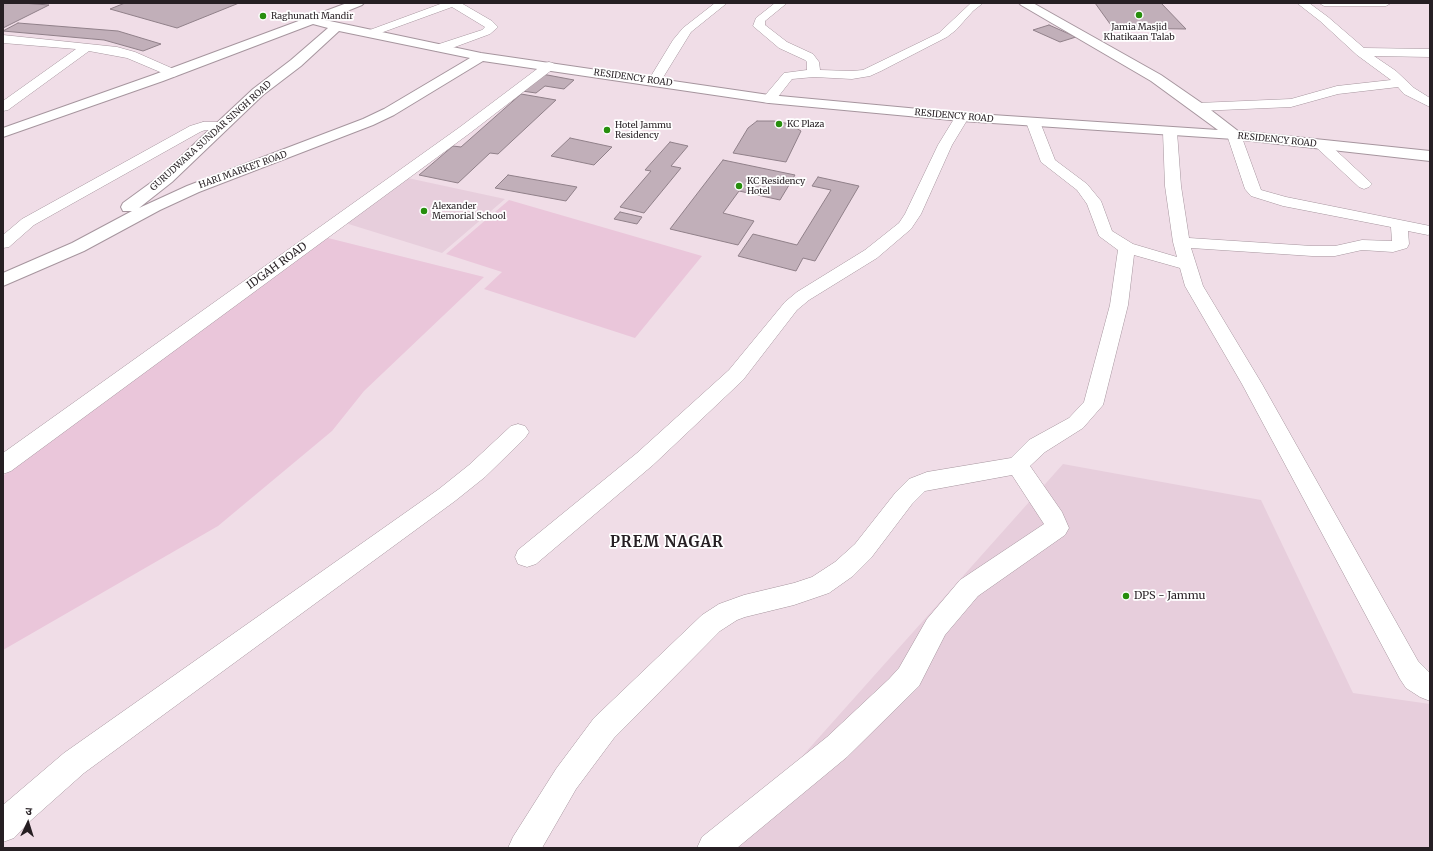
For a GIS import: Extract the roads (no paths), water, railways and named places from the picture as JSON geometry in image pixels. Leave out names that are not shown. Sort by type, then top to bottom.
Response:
[{"type":"street","points":[[3,133],[172,73],[358,3]]},
{"type":"street","points":[[371,33],[453,3],[488,23],[492,27],[486,32],[440,48]]},
{"type":"street","points":[[654,81],[679,40],[687,30],[722,3]]},
{"type":"street","points":[[782,3],[760,20],[759,26],[783,45],[808,57],[813,62],[814,73]]},
{"type":"street","points":[[769,99],[788,76],[814,73],[852,75],[866,73],[877,68],[943,35],[978,3]]},
{"type":"street","points":[[1025,3],[1141,68],[1198,107],[1234,135],[1253,189],[1256,193],[1283,201],[1429,231]]},
{"type":"street","points":[[1302,3],[1324,19],[1361,52],[1392,74],[1409,91],[1430,104]]},
{"type":"street","points":[[1324,3],[1386,3]]},
{"type":"street","name":"RESIDENCY ROAD","points":[[313,20],[338,27],[481,57],[654,81],[769,99],[962,117],[1170,132],[1234,135],[1430,156]]},
{"type":"street","name":"GURUDWARA SUNDAR SINGH ROAD","points":[[23,270],[115,216],[166,180],[258,92],[296,63],[338,27]]},
{"type":"street","points":[[3,39],[87,47],[131,55],[172,73]]},
{"type":"street","points":[[3,107],[87,47]]},
{"type":"street","points":[[1361,52],[1430,53]]},
{"type":"street","name":"HARI MARKET ROAD","points":[[3,280],[78,247],[154,206],[193,189],[368,122],[389,112],[481,57]]},
{"type":"street","name":"IDGAH ROAD","points":[[3,465],[465,130],[550,66]]},
{"type":"street","points":[[1198,107],[1291,103],[1337,90],[1401,83]]},
{"type":"street","points":[[527,557],[645,459],[736,375],[790,306],[803,296],[872,254],[905,226],[913,214],[945,145],[962,117]]},
{"type":"street","points":[[1033,122],[1048,162],[1082,187],[1095,204],[1105,233],[1113,240],[1127,248],[1187,265]]},
{"type":"street","points":[[3,243],[28,222],[194,129],[207,125],[222,126]]},
{"type":"street","points":[[1170,132],[1172,186],[1181,242],[1194,286],[1256,391],[1409,670],[1416,679],[1430,688]]},
{"type":"street","points":[[1322,145],[1364,184]]},
{"type":"street","points":[[1181,242],[1312,251],[1335,251],[1362,245],[1393,246],[1401,244],[1399,225]]},
{"type":"street","points":[[524,848],[566,779],[604,728],[711,623],[728,612],[744,606],[794,594],[820,585],[838,573],[863,551],[904,498],[917,485],[927,481],[1017,465],[1037,446],[1076,423],[1092,405],[1118,305],[1127,248]]},
{"type":"street","points":[[3,827],[18,811],[74,763],[401,526],[447,495],[477,471],[518,432]]},
{"type":"street","points":[[713,848],[837,747],[899,688],[912,673],[936,627],[969,588],[1057,528],[1054,519],[1017,465]]},
{"type":"place","name":"Jamia Masjid Khatikaan Talab","points":[[1139,15]]},
{"type":"place","name":"Raghunath Mandir","points":[[263,16]]},
{"type":"place","name":"KC Plaza","points":[[779,124]]},
{"type":"place","name":"Hotel Jammu Residency","points":[[607,130]]},
{"type":"place","name":"KC Residency Hotel","points":[[739,186]]},
{"type":"place","name":"Alexander Memorial School","points":[[424,211]]},
{"type":"place","name":"DPS - Jammu","points":[[1126,596]]},
{"type":"district","name":"PREM NAGAR","points":[[667,543]]}]
